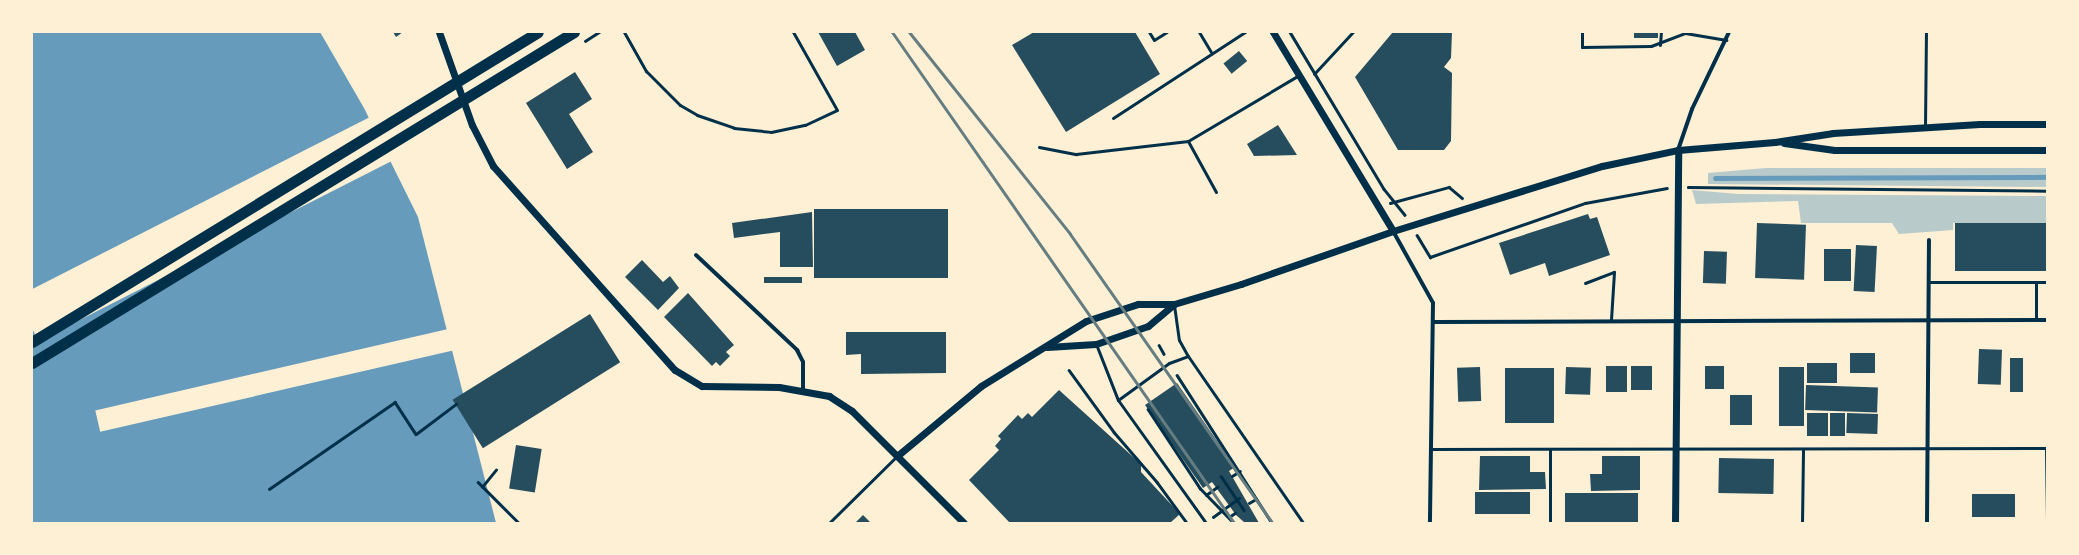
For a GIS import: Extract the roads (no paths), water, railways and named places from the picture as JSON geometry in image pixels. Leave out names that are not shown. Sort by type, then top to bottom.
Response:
[{"type":"highway","points":[[32,342],[538,32]]},
{"type":"highway","points":[[32,363],[574,32]]},
{"type":"street","points":[[439,32],[448,60],[483,149],[506,185],[675,370],[702,386],[803,389],[842,403],[964,523]]},
{"type":"street","points":[[1273,32],[1393,231],[1434,303],[1430,523]]},
{"type":"street","points":[[1675,523],[1675,321],[1678,150],[1692,109],[1726,40],[1728,32]]},
{"type":"street","points":[[897,456],[981,386],[1047,347],[1086,321],[1138,304],[1174,304],[1393,231],[1602,166],[1678,150],[1775,142],[1833,133],[1925,126],[2047,124]]},
{"type":"street","points":[[1775,142],[1835,150],[2047,150]]},
{"type":"street","points":[[1927,523],[1930,240]]},
{"type":"street","points":[[696,255],[797,350],[803,362],[803,389]]},
{"type":"street","points":[[1047,347],[1096,344],[1148,326],[1174,304]]},
{"type":"street","points":[[1434,322],[1612,320],[2047,320]]},
{"type":"lane","points":[[624,32],[646,71],[680,105],[697,115],[734,128],[771,132],[805,125],[837,110],[793,32]]},
{"type":"lane","points":[[1149,32],[1154,40],[1167,32]]},
{"type":"lane","points":[[1199,32],[1211,52]]},
{"type":"lane","points":[[1113,118],[1211,52],[1245,32]]},
{"type":"lane","points":[[1582,32],[1582,47],[1660,45],[1685,34],[1726,40]]},
{"type":"lane","points":[[1660,45],[1662,32]]},
{"type":"lane","points":[[1925,126],[1926,32]]},
{"type":"lane","points":[[1039,147],[1076,154],[1188,141],[1299,75]]},
{"type":"lane","points":[[1188,141],[1216,192]]},
{"type":"lane","points":[[1585,282],[1614,272],[1612,320]]},
{"type":"lane","points":[[1929,282],[2047,282]]},
{"type":"lane","points":[[2036,282],[2036,320]]},
{"type":"lane","points":[[1174,304],[1179,340],[1188,356],[1302,523]]},
{"type":"lane","points":[[1096,344],[1118,400],[1206,523]]},
{"type":"lane","points":[[1118,400],[1170,362],[1188,356]]},
{"type":"lane","points":[[1432,449],[2047,448],[2047,523]]},
{"type":"lane","points":[[1550,449],[1550,523]]},
{"type":"lane","points":[[1802,523],[1803,449]]},
{"type":"lane","points":[[829,523],[897,456]]},
{"type":"water","points":[[32,32],[320,32],[364,108],[418,217],[496,523],[32,523]]},
{"type":"waterway","points":[[1715,178],[2047,177]]},
{"type":"railway","points":[[892,32],[1234,523]]},
{"type":"railway","points":[[909,32],[1070,234],[1272,523]]}]
